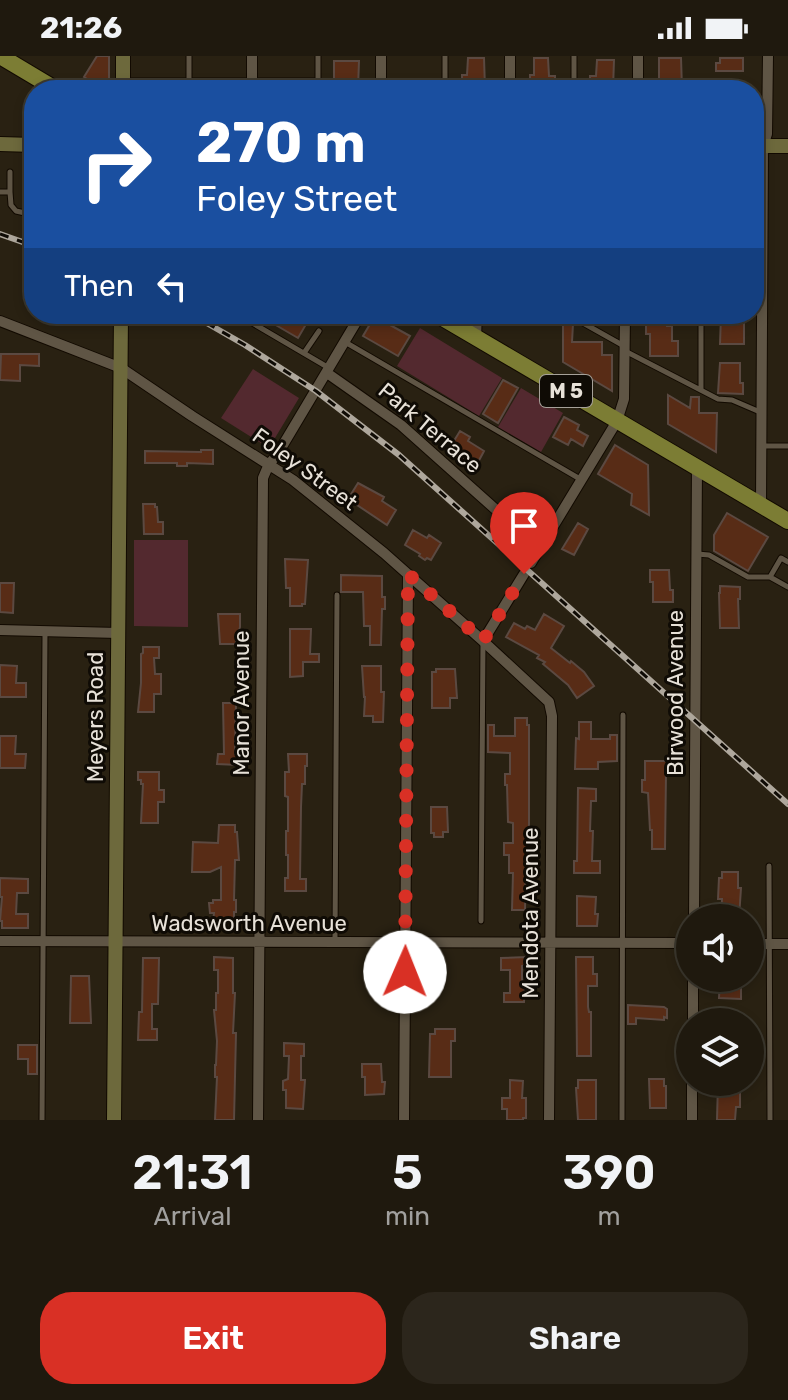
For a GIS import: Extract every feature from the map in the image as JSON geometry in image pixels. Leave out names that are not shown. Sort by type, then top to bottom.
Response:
[{"type":"main road","points":[[0,56],[40,80]]},
{"type":"main road","name":"M 5","points":[[453,324],[788,521]]},
{"type":"street","points":[[123,56],[123,80]]},
{"type":"street","points":[[252,56],[252,80]]},
{"type":"street","points":[[381,56],[381,80]]},
{"type":"street","points":[[510,56],[510,80]]},
{"type":"street","points":[[638,56],[638,80]]},
{"type":"street","points":[[764,138],[767,134],[768,56]]},
{"type":"street","points":[[0,144],[24,145]]},
{"type":"street","points":[[764,146],[788,146]]},
{"type":"street","name":"Foley Street","points":[[0,321],[121,368],[293,480],[408,574],[544,697],[550,706]]},
{"type":"street","name":"Meyers Road","points":[[114,1120],[121,324]]},
{"type":"street","name":"Manor Avenue","points":[[258,1120],[263,478],[355,324]]},
{"type":"street","points":[[476,337],[477,324]]},
{"type":"street","points":[[531,563],[617,421],[624,399],[625,324]]},
{"type":"street","points":[[760,324],[761,505]]},
{"type":"street","name":"Park Terrace","points":[[328,370],[401,425],[540,549]]},
{"type":"street","name":"Birwood Avenue","points":[[694,904],[697,467]]},
{"type":"street","points":[[404,1120],[408,574]]},
{"type":"street","points":[[483,641],[524,574]]},
{"type":"street","points":[[0,630],[118,633]]},
{"type":"street","name":"Mendota Avenue","points":[[549,1120],[550,706]]},
{"type":"street","name":"Wadsworth Avenue","points":[[0,941],[676,943]]},
{"type":"street","points":[[764,944],[788,944]]},
{"type":"street","points":[[692,1096],[692,1120]]},
{"type":"lane","points":[[189,56],[189,80]]},
{"type":"lane","points":[[318,56],[318,80]]},
{"type":"lane","points":[[445,56],[445,80]]},
{"type":"lane","points":[[574,56],[574,80]]},
{"type":"lane","points":[[10,172],[11,205],[16,211],[24,213]]},
{"type":"lane","points":[[0,192],[10,192]]},
{"type":"lane","points":[[254,324],[328,370]]},
{"type":"lane","points":[[584,324],[701,391],[761,413]]},
{"type":"lane","points":[[701,324],[701,391]]},
{"type":"lane","points":[[304,353],[319,331]]},
{"type":"lane","points":[[345,342],[581,480]]},
{"type":"lane","points":[[761,446],[788,446]]},
{"type":"lane","points":[[696,554],[709,555],[748,577],[770,577],[788,587]]},
{"type":"lane","points":[[770,577],[781,558],[788,562]]},
{"type":"lane","points":[[335,943],[337,595]]},
{"type":"lane","points":[[42,1120],[45,631]]},
{"type":"lane","points":[[481,921],[483,641]]},
{"type":"lane","points":[[622,1120],[623,715]]},
{"type":"lane","points":[[769,866],[770,1120]]},
{"type":"shaded area","points":[[420,328],[502,378],[479,416],[397,366]]},
{"type":"shaded area","points":[[253,369],[299,398],[269,448],[221,418]]},
{"type":"shaded area","points":[[521,388],[563,413],[541,452],[498,427]]},
{"type":"shaded area","points":[[134,540],[188,540],[188,627],[134,626]]},
{"type":"building","points":[[97,56],[109,56],[109,80],[84,77]]},
{"type":"building","points":[[468,58],[484,58],[485,80],[462,80],[462,75],[467,75]]},
{"type":"building","points":[[534,58],[548,58],[549,76],[555,76],[555,80],[530,80],[530,75],[534,75]]},
{"type":"building","points":[[659,58],[681,58],[682,80],[659,80]]},
{"type":"building","points":[[720,58],[743,58],[743,71],[716,71]]},
{"type":"building","points":[[597,60],[614,60],[613,80],[590,80],[590,76],[596,76]]},
{"type":"building","points":[[334,61],[359,61],[358,80],[334,80]]},
{"type":"building","points":[[274,324],[306,324],[298,338]]},
{"type":"building","points":[[370,324],[391,324],[410,336],[398,356],[363,336]]},
{"type":"building","points":[[563,324],[573,324],[572,342],[602,342],[602,355],[612,355],[612,391],[563,362]]},
{"type":"building","points":[[646,324],[672,326],[672,341],[678,341],[678,356],[650,356],[650,334],[646,334]]},
{"type":"building","points":[[721,324],[744,324],[744,344],[720,344]]},
{"type":"building","points":[[1,354],[39,354],[39,366],[20,365],[20,381],[0,380]]},
{"type":"building","points":[[720,363],[740,363],[743,394],[718,393]]},
{"type":"building","points":[[503,380],[518,388],[498,423],[483,414]]},
{"type":"building","points":[[668,395],[690,408],[691,397],[699,397],[699,413],[717,413],[716,452],[668,424]]},
{"type":"building","points":[[564,417],[579,425],[577,430],[588,436],[583,446],[571,439],[568,445],[553,437]]},
{"type":"building","points":[[460,431],[470,437],[468,441],[484,451],[475,468],[449,449]]},
{"type":"building","points":[[615,445],[648,465],[649,515],[631,505],[632,494],[598,474]]},
{"type":"building","points":[[213,450],[213,464],[187,463],[187,466],[177,466],[177,463],[145,463],[145,451]]},
{"type":"building","points":[[358,483],[384,497],[382,501],[396,510],[387,525],[348,499]]},
{"type":"building","points":[[143,504],[155,504],[157,507],[158,522],[163,522],[163,534],[144,534]]},
{"type":"building","points":[[727,513],[768,537],[748,571],[714,551],[714,535]]},
{"type":"building","points":[[578,523],[588,529],[574,555],[562,549]]},
{"type":"building","points":[[413,530],[441,543],[431,560],[425,560],[405,545]]},
{"type":"building","points":[[285,559],[308,560],[305,604],[302,606],[290,606]]},
{"type":"building","points":[[650,570],[669,570],[673,602],[653,602]]},
{"type":"building","points":[[341,575],[382,576],[385,609],[382,609],[381,645],[370,645],[370,626],[364,626],[363,592],[341,592]]},
{"type":"building","points":[[0,583],[14,583],[13,613],[0,612]]},
{"type":"building","points":[[720,586],[740,587],[739,628],[720,628]]},
{"type":"building","points":[[218,614],[240,614],[236,644],[220,644]]},
{"type":"building","points":[[544,614],[564,626],[551,648],[584,672],[594,686],[577,698],[568,685],[543,664],[545,662],[537,658],[539,655],[506,637],[514,623],[535,630]]},
{"type":"building","points":[[290,629],[311,629],[310,654],[319,654],[319,662],[303,662],[303,676],[290,677]]},
{"type":"building","points":[[143,647],[159,647],[159,658],[154,658],[155,674],[161,674],[161,694],[154,694],[154,712],[138,712]]},
{"type":"building","points":[[0,665],[17,666],[16,683],[26,683],[26,697],[0,697]]},
{"type":"building","points":[[362,666],[381,666],[383,722],[373,722],[373,716],[364,716]]},
{"type":"building","points":[[436,669],[455,669],[457,698],[450,698],[450,708],[432,708],[432,672]]},
{"type":"building","points":[[223,703],[236,703],[235,754],[238,754],[238,765],[217,764],[218,754],[224,754]]},
{"type":"building","points":[[515,718],[527,718],[529,725],[529,855],[526,855],[525,910],[512,910],[513,873],[509,873],[509,855],[504,855],[504,843],[513,843],[513,823],[508,822],[505,785],[505,774],[510,774],[510,753],[488,752],[488,725],[494,725],[494,736],[515,736]]},
{"type":"building","points":[[579,722],[591,722],[591,739],[610,739],[610,735],[617,735],[617,761],[598,762],[598,769],[575,769]]},
{"type":"building","points":[[0,736],[16,736],[15,754],[26,754],[25,768],[0,768]]},
{"type":"building","points":[[288,754],[307,754],[305,784],[302,784],[300,879],[306,879],[306,891],[285,891],[285,878],[288,878],[285,772],[289,772]]},
{"type":"building","points":[[645,761],[669,761],[669,774],[666,774],[665,849],[652,849],[648,793],[642,792]]},
{"type":"building","points":[[138,772],[159,772],[159,790],[164,790],[164,802],[158,802],[158,823],[141,823],[143,784],[138,780]]},
{"type":"building","points":[[578,788],[596,789],[596,801],[591,801],[590,831],[593,831],[592,861],[600,861],[600,873],[574,873],[574,861],[577,861]]},
{"type":"building","points":[[431,807],[447,807],[448,832],[443,832],[443,837],[434,837],[431,833]]},
{"type":"building","points":[[219,825],[235,825],[237,832],[239,860],[235,860],[234,926],[217,926],[217,922],[213,922],[214,913],[210,913],[209,903],[221,900],[221,867],[210,872],[192,872],[193,842],[218,843]]},
{"type":"building","points":[[722,872],[738,872],[740,904],[722,904],[722,899],[718,899],[719,878],[722,878]]},
{"type":"building","points":[[0,878],[28,879],[28,893],[17,893],[16,914],[28,914],[28,928],[2,928]]},
{"type":"building","points":[[577,896],[596,897],[597,926],[577,926]]},
{"type":"building","points":[[214,957],[233,958],[233,1033],[236,1033],[234,1120],[215,1120],[217,1041],[214,1010],[218,970],[214,970]]},
{"type":"building","points":[[527,957],[527,965],[522,966],[524,1002],[504,1002],[504,993],[510,993],[510,970],[501,970],[501,958]]},
{"type":"building","points":[[576,957],[593,957],[593,974],[597,974],[597,986],[588,986],[591,1056],[577,1056]]},
{"type":"building","points":[[143,958],[159,958],[158,1004],[152,1004],[152,1029],[157,1029],[157,1040],[138,1040]]},
{"type":"building","points":[[71,976],[89,976],[91,1023],[70,1023]]},
{"type":"building","points":[[719,992],[741,992],[741,999],[719,998]]},
{"type":"building","points":[[628,1005],[664,1007],[667,1018],[636,1018],[636,1024],[628,1024]]},
{"type":"building","points":[[435,1029],[455,1029],[455,1041],[451,1041],[451,1077],[429,1077],[430,1034],[435,1034]]},
{"type":"building","points":[[284,1043],[304,1044],[304,1056],[301,1056],[301,1080],[305,1080],[303,1109],[286,1108],[283,1081],[288,1079],[289,1056],[284,1056]]},
{"type":"building","points":[[18,1045],[37,1045],[37,1074],[28,1074],[28,1059],[18,1059]]},
{"type":"building","points":[[362,1064],[381,1064],[384,1094],[365,1095]]},
{"type":"building","points":[[649,1079],[664,1079],[666,1108],[650,1108]]},
{"type":"building","points":[[510,1080],[523,1081],[526,1118],[523,1120],[507,1120],[507,1109],[502,1109],[502,1098],[510,1098]]},
{"type":"building","points":[[578,1080],[596,1080],[596,1120],[578,1120]]},
{"type":"building","points":[[718,1096],[740,1096],[735,1120],[717,1120]]},
{"type":"railway","points":[[0,234],[24,242]]},
{"type":"railway","points":[[208,324],[316,391],[399,455],[788,804]]},
{"type":"route","points":[[405,972],[408,574],[483,641],[524,574]]}]
